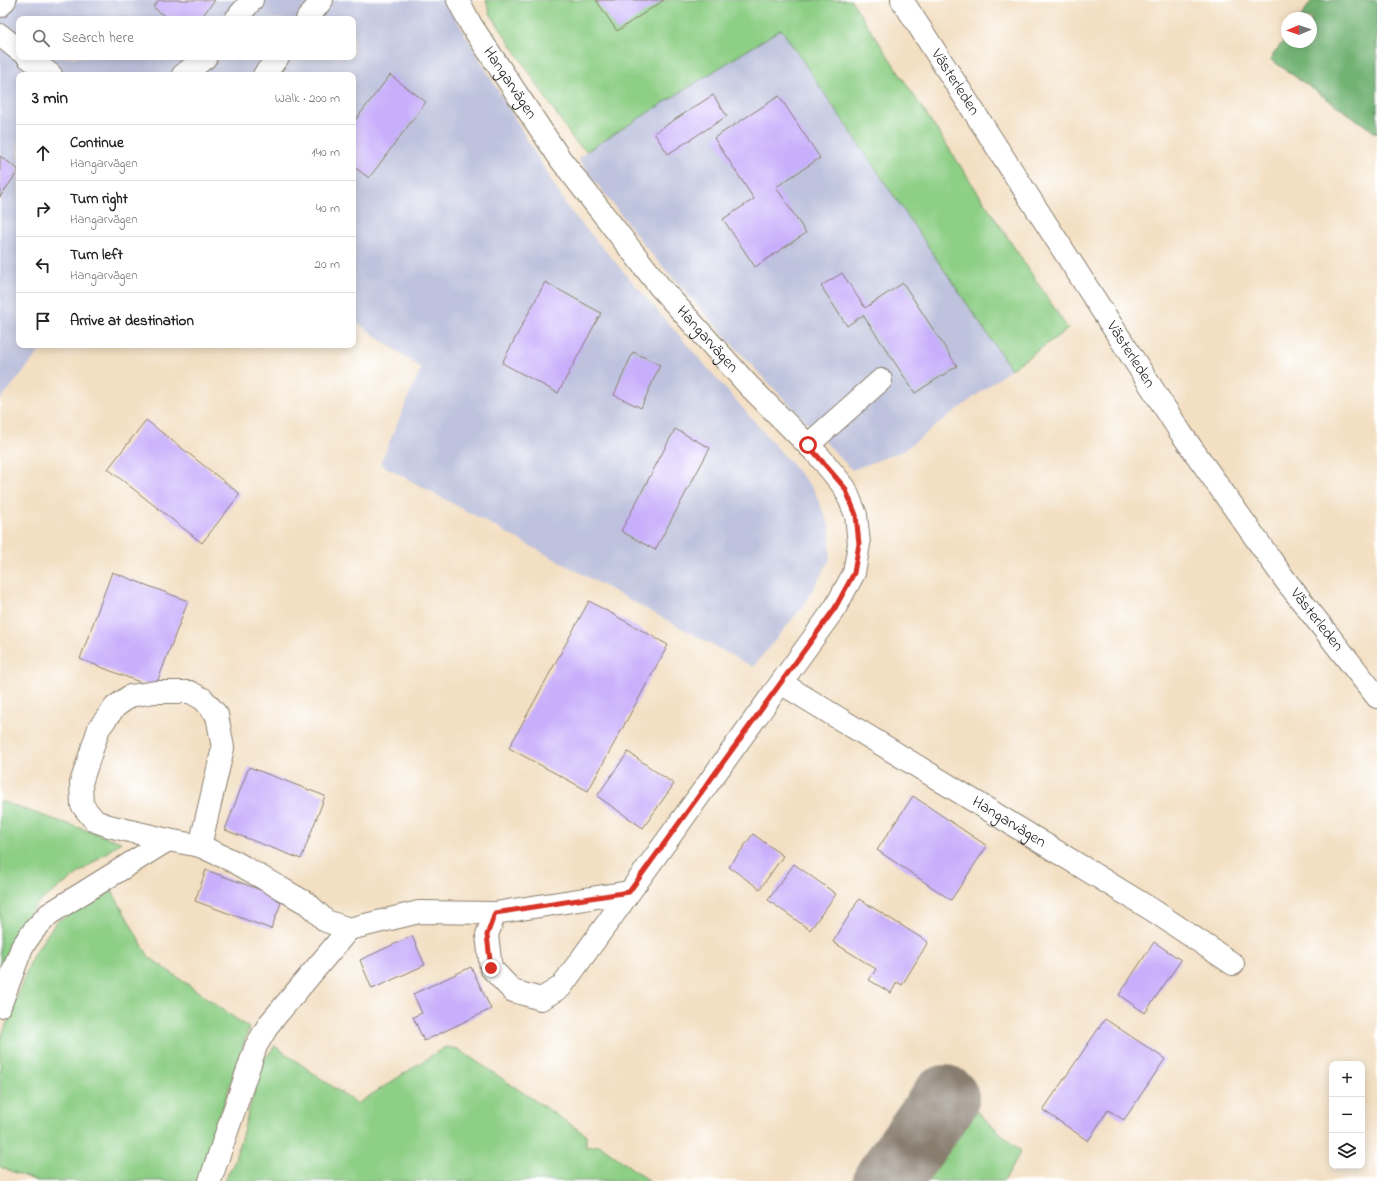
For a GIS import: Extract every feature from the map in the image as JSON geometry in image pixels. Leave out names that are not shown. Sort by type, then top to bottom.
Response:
[{"type":"street","points":[[0,6],[5,0]]},
{"type":"street","points":[[239,16],[252,0]]},
{"type":"street","points":[[309,16],[322,0]]},
{"type":"street","name":"Hangarvägen","points":[[458,0],[471,25],[561,160],[660,287],[748,385],[808,445],[845,488],[856,515],[859,544],[854,573],[835,608],[561,988],[541,998],[513,991],[491,968],[487,935],[495,913]]},
{"type":"street","name":"Västerleden","points":[[902,0],[1181,433],[1286,582],[1377,697]]},
{"type":"street","points":[[0,35],[16,48]]},
{"type":"street","points":[[32,60],[47,72]]},
{"type":"street","points":[[187,72],[202,60]]},
{"type":"street","points":[[266,72],[276,60]]},
{"type":"street","points":[[808,445],[881,380]]},
{"type":"street","name":"Hangarvägen","points":[[781,683],[1154,911],[1233,964]]},
{"type":"street","points":[[200,846],[223,748],[217,715],[203,699],[190,692],[155,692],[130,696],[115,707],[99,728],[81,783],[82,805],[95,821],[109,826],[200,846],[235,862],[308,904],[326,921],[349,929],[419,912],[495,913],[629,892]]},
{"type":"street","points":[[0,1006],[22,947],[34,930],[49,914],[168,840]]},
{"type":"street","points":[[210,1181],[256,1046],[269,1024],[349,929]]},
{"type":"shaded area","points":[[0,0],[445,0],[567,207],[814,490],[830,528],[830,559],[804,605],[753,667],[380,464],[421,368],[356,322],[356,72],[16,72],[16,348],[43,348],[0,400]]},
{"type":"shaded area","points":[[781,29],[1011,369],[903,451],[852,470],[742,355],[647,249],[578,159],[587,151]]},
{"type":"green space","points":[[486,0],[851,0],[1068,329],[1011,369],[781,29],[587,151],[575,142],[490,13]]},
{"type":"green space","points":[[1312,0],[1377,0],[1377,134],[1270,59],[1281,44],[1281,48],[1317,48],[1317,12],[1304,12]]},
{"type":"green space","points":[[0,801],[121,842],[38,903],[16,932],[0,977]]},
{"type":"green space","points":[[112,891],[149,957],[249,1028],[198,1181],[37,1181],[0,1167],[0,1041],[33,955],[56,922]]},
{"type":"green space","points":[[275,1046],[357,1104],[445,1047],[458,1049],[586,1135],[586,1147],[600,1145],[649,1181],[224,1181],[234,1163],[263,1061]]},
{"type":"green space","points":[[967,1103],[1021,1151],[1004,1181],[915,1181]]},
{"type":"building","points":[[159,0],[215,0],[202,16],[164,16],[153,7]]},
{"type":"building","points":[[596,0],[664,0],[617,31]]},
{"type":"building","points":[[390,75],[426,102],[369,178],[356,168],[356,119]]},
{"type":"building","points":[[713,95],[727,116],[668,154],[654,133]]},
{"type":"building","points":[[779,96],[820,158],[776,187],[806,233],[755,267],[723,219],[754,199],[714,138]]},
{"type":"building","points":[[0,156],[16,168],[16,174],[0,197]]},
{"type":"building","points":[[842,273],[865,308],[903,283],[957,366],[915,393],[863,315],[847,326],[821,286]]},
{"type":"building","points":[[545,282],[601,313],[558,393],[502,363]]},
{"type":"building","points":[[633,352],[660,365],[641,408],[614,395]]},
{"type":"building","points":[[146,420],[240,494],[202,543],[108,469]]},
{"type":"building","points":[[675,429],[710,448],[655,550],[621,531]]},
{"type":"building","points":[[112,572],[188,601],[155,688],[80,659]]},
{"type":"building","points":[[589,601],[668,645],[588,791],[509,748]]},
{"type":"building","points":[[628,752],[674,784],[643,828],[597,796]]},
{"type":"building","points":[[249,767],[325,796],[301,859],[225,830]]},
{"type":"building","points":[[913,796],[987,846],[951,900],[877,850]]},
{"type":"building","points":[[753,834],[783,856],[760,889],[729,867]]},
{"type":"building","points":[[794,864],[836,894],[810,930],[768,900]]},
{"type":"building","points":[[206,870],[283,898],[271,929],[195,901]]},
{"type":"building","points":[[859,899],[928,942],[902,985],[897,982],[891,993],[869,980],[876,969],[833,942]]},
{"type":"building","points":[[412,936],[425,965],[372,989],[360,960]]},
{"type":"building","points":[[1154,942],[1181,960],[1145,1013],[1119,995]]},
{"type":"building","points":[[471,967],[491,1009],[424,1041],[413,1017],[422,1013],[413,994]]},
{"type":"building","points":[[1105,1019],[1165,1059],[1124,1120],[1108,1110],[1088,1141],[1043,1110]]},
{"type":"taxiway","points":[[887,1181],[945,1099]]},
{"type":"route","points":[[491,968],[487,935],[495,913],[629,892],[835,608],[854,573],[859,544],[856,515],[845,488],[808,445]]}]
